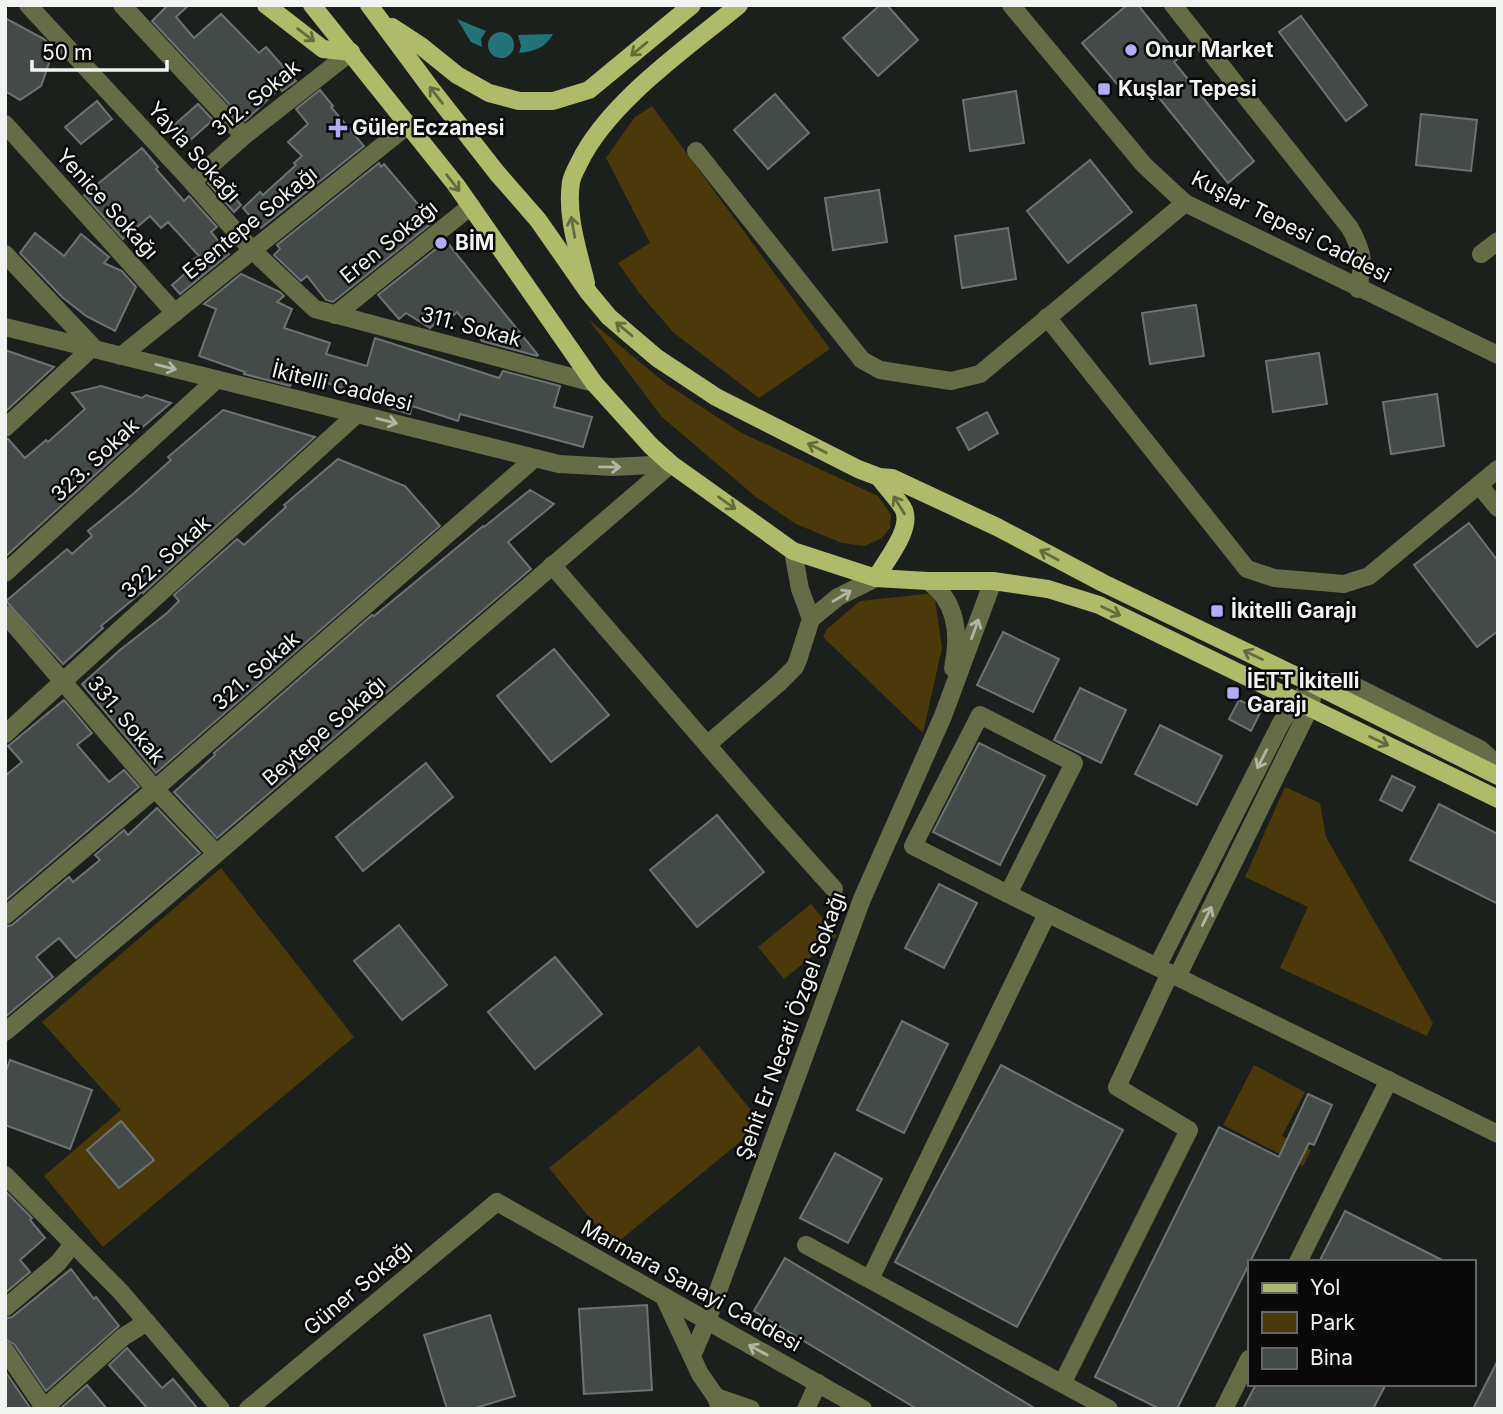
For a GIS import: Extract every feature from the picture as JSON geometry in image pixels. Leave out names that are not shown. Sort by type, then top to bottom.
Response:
[{"type":"main road","points":[[266,5],[323,49],[351,52]]},
{"type":"main road","points":[[312,5],[471,206],[594,383],[671,464],[793,551],[876,578],[993,581],[1048,590],[1099,606],[1498,799]]},
{"type":"main road","points":[[369,5],[432,90],[538,220],[589,293],[609,317],[657,358],[716,397],[858,469],[878,477],[892,478],[997,527],[1103,583],[1498,776]]},
{"type":"main road","points":[[382,21],[457,75],[489,93],[519,101],[553,101],[589,90],[692,5]]},
{"type":"main road","points":[[589,293],[571,221],[571,180],[586,149],[627,99],[739,5]]},
{"type":"main road","points":[[876,578],[901,537],[906,522],[904,509],[878,477]]},
{"type":"street","name":"Yayla Sokağı","points":[[28,5],[252,250],[315,309],[335,315]]},
{"type":"street","points":[[122,5],[244,136]]},
{"type":"street","name":"Kuşlar Tepesi Caddesi","points":[[1011,5],[1144,165],[1185,203],[1498,355]]},
{"type":"street","points":[[1173,5],[1350,228],[1362,251],[1358,289]]},
{"type":"street","name":"312. Sokak","points":[[192,182],[244,136],[351,52]]},
{"type":"street","name":"Yenice Sokağı","points":[[5,124],[174,313]]},
{"type":"street","name":"Esentepe Sokağı","points":[[121,356],[408,125]]},
{"type":"street","points":[[696,151],[862,360],[880,370],[951,381],[980,373],[1185,203]]},
{"type":"street","name":"Eren Sokağı","points":[[335,315],[471,206]]},
{"type":"street","points":[[1481,254],[1498,241]]},
{"type":"street","points":[[5,254],[93,347],[5,428]]},
{"type":"street","name":"311. Sokak","points":[[335,315],[594,383]]},
{"type":"street","points":[[1047,317],[1247,569],[1274,578],[1344,584],[1369,576],[1498,469]]},
{"type":"street","name":"İkitelli Caddesi","points":[[5,327],[559,464],[613,467],[671,464]]},
{"type":"street","name":"323. Sokak","points":[[5,573],[216,380]]},
{"type":"street","name":"322. Sokak","points":[[5,734],[357,414]]},
{"type":"street","name":"321. Sokak","points":[[5,916],[535,458]]},
{"type":"street","name":"Beytepe Sokağı","points":[[5,1032],[671,464]]},
{"type":"street","points":[[1479,485],[1498,508]]},
{"type":"street","points":[[793,551],[800,589],[811,619]]},
{"type":"street","points":[[552,565],[834,889]]},
{"type":"street","points":[[708,744],[795,667],[811,619],[838,597],[876,578]]},
{"type":"street","points":[[928,581],[940,589],[955,620],[957,642],[943,716]]},
{"type":"street","points":[[943,716],[993,581]]},
{"type":"street","name":"331. Sokak","points":[[5,614],[155,789],[216,853]]},
{"type":"street","points":[[1063,1382],[1189,1129],[1117,1087],[1281,723],[1303,704],[1315,685]]},
{"type":"street","points":[[1008,894],[1074,763],[980,715],[913,846],[1047,914],[1498,1134]]},
{"type":"street","name":"Şehit Er Necati Özgel Sokağı","points":[[692,1356],[862,899],[943,716]]},
{"type":"street","points":[[870,1279],[1047,914]]},
{"type":"street","points":[[1299,1260],[1390,1080]]},
{"type":"street","points":[[5,1174],[121,1292],[221,1409]]},
{"type":"street","name":"Marmara Sanayi Caddesi","points":[[497,1202],[863,1409]]},
{"type":"street","name":"Güner Sokağı","points":[[248,1409],[497,1202]]},
{"type":"street","points":[[5,1308],[58,1263],[74,1244]]},
{"type":"street","points":[[806,1245],[1109,1409]]},
{"type":"street","points":[[664,1297],[718,1403],[751,1409]]},
{"type":"street","points":[[5,1350],[44,1408],[123,1338],[147,1322]]},
{"type":"street","points":[[1224,1409],[1248,1361]]},
{"type":"street","points":[[806,1409],[818,1383]]},
{"type":"green space","points":[[652,106],[830,349],[759,398],[674,333],[640,294],[618,263],[650,243],[606,158],[634,118]]},
{"type":"green space","points":[[588,319],[665,383],[740,432],[878,496],[891,515],[890,528],[882,538],[865,546],[842,543],[796,524],[756,497],[662,417]]},
{"type":"green space","points":[[934,593],[942,648],[923,733],[823,637],[827,629],[860,601]]},
{"type":"green space","points":[[1285,787],[1320,803],[1326,837],[1433,1023],[1427,1036],[1280,968],[1308,907],[1245,877]]},
{"type":"green space","points":[[221,868],[354,1037],[103,1247],[44,1176],[121,1110],[42,1022]]},
{"type":"green space","points":[[811,904],[837,936],[784,979],[758,947]]},
{"type":"green space","points":[[699,1046],[762,1124],[613,1246],[549,1168]]},
{"type":"green space","points":[[1254,1065],[1305,1092],[1282,1136],[1311,1150],[1303,1166],[1223,1125]]},
{"type":"water","points":[[457,19],[486,31],[481,39],[482,47],[471,42]]},
{"type":"water","points":[[501,32],[510,36],[514,45],[510,54],[501,58],[492,54],[488,45],[492,36]]},
{"type":"water","points":[[553,34],[547,43],[539,48],[519,53],[521,46],[518,35]]},
{"type":"building","points":[[168,5],[189,5],[176,17],[194,38],[221,14],[259,53],[266,47],[296,81],[282,91],[280,88],[245,121],[152,21]]},
{"type":"building","points":[[880,5],[887,5],[918,40],[878,76],[843,38]]},
{"type":"building","points":[[1127,5],[1138,5],[1180,57],[1174,62],[1254,161],[1228,183],[1147,83],[1129,98],[1082,43]]},
{"type":"building","points":[[1301,16],[1367,105],[1346,121],[1279,32]]},
{"type":"building","points":[[5,18],[44,39],[54,49],[41,86],[20,100],[5,91]]},
{"type":"building","points":[[320,90],[364,146],[261,228],[243,208],[260,192],[263,195],[296,165],[294,163],[302,156],[288,142],[308,124],[296,109]]},
{"type":"building","points":[[1016,91],[1024,143],[970,151],[963,100]]},
{"type":"building","points":[[775,94],[809,133],[768,169],[734,130]]},
{"type":"building","points":[[97,101],[112,119],[81,144],[65,127]]},
{"type":"building","points":[[198,104],[213,120],[188,142],[174,125]]},
{"type":"building","points":[[1421,114],[1477,120],[1471,171],[1416,165]]},
{"type":"building","points":[[142,148],[184,201],[189,196],[217,227],[211,232],[229,254],[180,294],[172,285],[197,263],[194,259],[199,256],[168,222],[161,228],[150,216],[123,239],[84,195]]},
{"type":"building","points":[[1090,160],[1132,212],[1068,263],[1027,211]]},
{"type":"building","points":[[379,163],[381,167],[384,164],[433,222],[333,302],[326,300],[307,276],[301,281],[274,255],[280,249],[277,245]]},
{"type":"building","points":[[216,176],[241,205],[234,212],[208,183]]},
{"type":"building","points":[[879,190],[887,242],[833,250],[825,198]]},
{"type":"building","points":[[1008,228],[1016,279],[962,288],[955,236]]},
{"type":"building","points":[[35,233],[64,256],[81,234],[109,257],[104,263],[122,271],[136,287],[115,331],[86,316],[62,297],[20,253]]},
{"type":"building","points":[[446,241],[537,356],[482,341],[457,312],[454,315],[450,310],[430,328],[406,313],[399,319],[378,295]]},
{"type":"building","points":[[241,274],[280,292],[284,296],[277,302],[292,309],[284,328],[330,343],[326,354],[367,366],[375,338],[499,378],[503,371],[560,386],[554,407],[592,417],[583,447],[460,414],[458,421],[412,406],[410,414],[389,408],[390,404],[342,391],[343,388],[317,380],[315,385],[293,377],[290,386],[244,374],[245,372],[199,356],[216,309],[204,304]]},
{"type":"building","points":[[1196,305],[1204,356],[1150,364],[1142,313]]},
{"type":"building","points":[[5,350],[54,367],[5,412]]},
{"type":"building","points":[[1319,353],[1327,404],[1273,412],[1266,361]]},
{"type":"building","points":[[101,386],[171,403],[125,442],[128,445],[5,557],[5,439],[25,458],[46,440],[48,442],[85,409],[72,393]]},
{"type":"building","points":[[1437,394],[1444,446],[1391,454],[1383,402]]},
{"type":"building","points":[[223,410],[315,437],[143,593],[101,626],[103,628],[63,664],[6,601],[67,549],[72,554],[92,536],[88,531],[171,460],[168,457]]},
{"type":"building","points":[[987,412],[998,433],[969,450],[957,428]]},
{"type":"building","points":[[338,459],[405,486],[440,526],[156,773],[82,684],[167,613],[179,601],[174,595],[237,539],[244,545],[286,507],[284,505]]},
{"type":"building","points":[[530,490],[554,504],[508,542],[531,569],[217,838],[174,792],[215,755],[214,753],[372,615]]},
{"type":"building","points":[[1469,523],[1498,561],[1498,631],[1477,647],[1414,565]]},
{"type":"building","points":[[1003,632],[1059,659],[1033,712],[977,685]]},
{"type":"building","points":[[554,649],[609,715],[551,762],[497,696]]},
{"type":"building","points":[[1080,688],[1126,710],[1101,763],[1054,740]]},
{"type":"building","points":[[64,700],[92,733],[77,745],[109,782],[124,770],[139,787],[5,901],[5,776],[22,762],[8,746]]},
{"type":"building","points":[[1239,700],[1261,711],[1251,731],[1229,719]]},
{"type":"building","points":[[1160,725],[1222,756],[1197,805],[1135,774]]},
{"type":"building","points":[[979,743],[1045,776],[1000,865],[933,832]]},
{"type":"building","points":[[426,763],[453,797],[363,871],[336,837]]},
{"type":"building","points":[[1392,776],[1415,787],[1402,811],[1380,800]]},
{"type":"building","points":[[1439,804],[1498,834],[1498,904],[1410,860]]},
{"type":"building","points":[[157,808],[200,853],[76,958],[59,938],[36,957],[53,977],[5,1017],[5,927],[12,925],[69,877],[73,882],[100,860],[95,855],[124,830],[128,835]]},
{"type":"building","points":[[717,815],[764,872],[697,927],[650,870]]},
{"type":"building","points":[[939,884],[977,903],[944,968],[905,948]]},
{"type":"building","points":[[399,925],[447,985],[402,1020],[354,961]]},
{"type":"building","points":[[555,957],[602,1014],[535,1069],[488,1012]]},
{"type":"building","points":[[902,1021],[948,1044],[904,1133],[857,1110]]},
{"type":"building","points":[[10,1060],[92,1090],[70,1149],[5,1125],[5,1074]]},
{"type":"building","points":[[1001,1065],[1123,1130],[1017,1327],[895,1262]]},
{"type":"building","points":[[1308,1094],[1332,1105],[1314,1145],[1309,1143],[1251,1260],[1248,1260],[1248,1266],[1177,1409],[1160,1409],[1095,1377],[1219,1127],[1279,1157]]},
{"type":"building","points":[[121,1121],[154,1160],[119,1188],[87,1150]]},
{"type":"building","points":[[835,1153],[882,1179],[848,1243],[800,1218]]},
{"type":"building","points":[[5,1191],[32,1218],[30,1220],[45,1238],[20,1260],[30,1272],[5,1293]]},
{"type":"building","points":[[1345,1211],[1442,1260],[1320,1260]]},
{"type":"building","points":[[785,1258],[1036,1409],[917,1409],[754,1311]]},
{"type":"building","points":[[71,1269],[119,1326],[46,1391],[14,1344],[5,1339],[5,1319],[12,1317]]},
{"type":"building","points":[[647,1305],[652,1390],[584,1394],[579,1309]]},
{"type":"building","points":[[490,1315],[515,1396],[472,1409],[447,1409],[424,1335]]},
{"type":"building","points":[[127,1348],[162,1388],[173,1379],[198,1409],[148,1409],[109,1365]]},
{"type":"building","points":[[1498,1360],[1498,1409],[1473,1409]]},
{"type":"building","points":[[5,1371],[31,1409],[5,1409]]},
{"type":"building","points":[[87,1385],[107,1409],[60,1409]]},
{"type":"building","points":[[1255,1386],[1385,1386],[1373,1409],[1243,1409]]},
{"type":"place","name":"Onur Market","points":[[1131,50]]},
{"type":"place","name":"Kuşlar Tepesi","points":[[1104,89]]},
{"type":"place","name":"Güler Eczanesi","points":[[338,128]]},
{"type":"place","name":"BİM","points":[[441,243]]},
{"type":"place","name":"İkitelli Garajı","points":[[1217,611]]},
{"type":"place","name":"İETT İkitelli Garajı","points":[[1233,693]]}]
